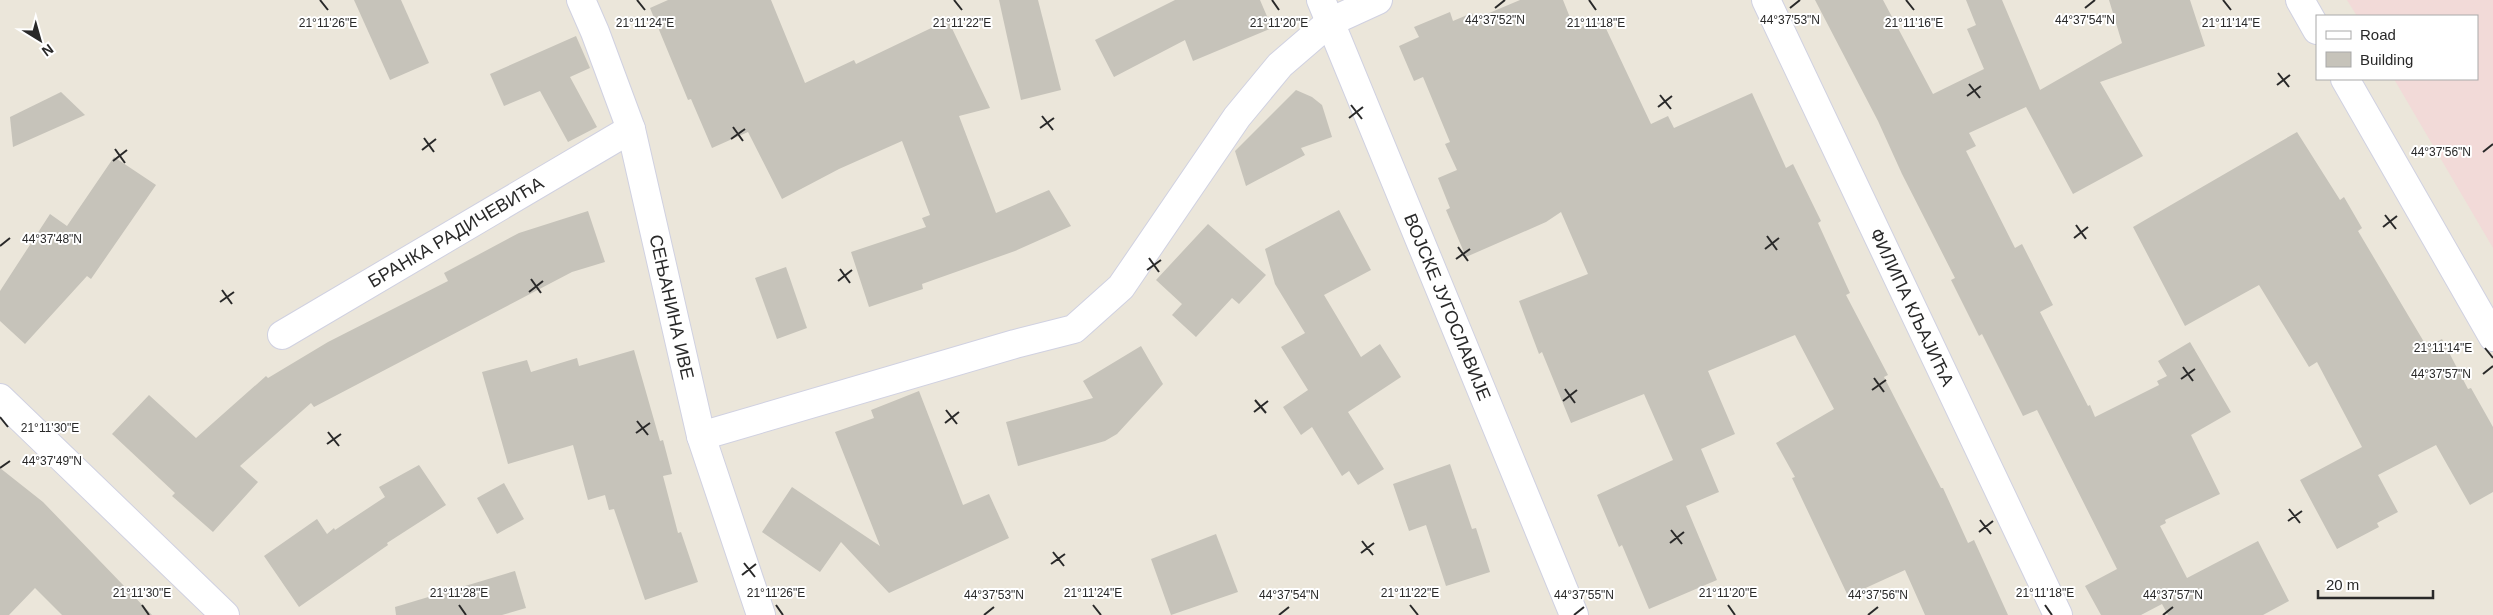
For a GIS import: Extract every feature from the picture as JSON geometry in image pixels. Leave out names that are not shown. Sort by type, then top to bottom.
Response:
[{"type":"street","name":"СЕЊАНИНА ИВЕ","points":[[581,0],[631,129],[701,436],[761,615]]},
{"type":"street","points":[[701,436],[1015,344],[1074,329],[1121,287],[1249,102],[1326,11],[1378,0]]},
{"type":"street","name":"ФИЛИПА КЉАЈИЋА","points":[[1766,0],[2058,615]]},
{"type":"street","points":[[2300,0],[2316,28]]},
{"type":"street","name":"ВОЈСКЕ ЈУГОСЛАВИЈЕ","points":[[1326,11],[1574,615]]},
{"type":"street","points":[[2346,80],[2493,338]]},
{"type":"street","name":"БРАНКА РАДИЧЕВИЋА","points":[[282,335],[631,129]]},
{"type":"street","points":[[0,398],[225,615]]},
{"type":"shaded area","points":[[2347,0],[2493,0],[2493,248],[2395,80],[2478,80],[2478,15],[2356,15]]},
{"type":"building","points":[[354,0],[401,0],[429,63],[390,80]]},
{"type":"building","points":[[668,0],[771,0],[805,83],[854,60],[856,64],[948,20],[990,108],[959,116],[996,213],[1049,190],[1071,226],[1015,251],[922,284],[923,289],[869,307],[851,252],[926,227],[922,218],[930,215],[902,141],[839,169],[782,199],[748,132],[712,148],[691,99],[688,100],[650,8]]},
{"type":"building","points":[[999,0],[1038,0],[1061,90],[1021,100]]},
{"type":"building","points":[[1175,0],[1260,0],[1272,28],[1193,61],[1185,40],[1114,77],[1095,40]]},
{"type":"building","points":[[1520,0],[1563,0],[1575,30],[1601,18],[1651,124],[1668,116],[1674,128],[1752,93],[1786,168],[1793,164],[1821,221],[1818,223],[1850,293],[1846,295],[1888,375],[1884,377],[1941,488],[1943,488],[1968,543],[1974,540],[2008,615],[1925,615],[1905,570],[1848,596],[1792,478],[1795,477],[1776,443],[1834,409],[1795,335],[1708,371],[1735,434],[1701,449],[1719,492],[1686,506],[1717,580],[1649,609],[1622,545],[1619,547],[1597,495],[1673,460],[1644,394],[1571,423],[1542,352],[1539,354],[1519,301],[1588,274],[1561,212],[1546,222],[1466,257],[1446,210],[1450,208],[1438,178],[1457,170],[1445,144],[1450,142],[1423,77],[1414,81],[1399,46],[1419,37],[1414,27],[1450,12],[1453,21],[1472,13],[1475,19]]},
{"type":"building","points":[[1815,0],[1883,0],[1933,94],[1984,69],[1967,29],[1976,25],[1966,0],[2002,0],[2040,90],[2122,43],[2109,0],[2190,0],[2205,46],[2100,82],[2143,156],[2073,194],[2026,107],[1969,133],[1976,146],[1966,151],[2015,248],[2022,244],[2053,305],[2040,312],[2095,417],[2159,385],[2157,381],[2167,376],[2158,361],[2190,342],[2231,412],[2191,435],[2220,494],[2165,520],[2166,523],[2160,526],[2187,578],[2258,541],[2289,601],[2263,615],[2168,615],[2162,604],[2141,615],[2101,615],[2085,586],[2117,569],[2037,410],[2023,416],[1982,334],[1979,336],[1951,280],[1955,278],[1902,174],[1878,121]]},
{"type":"building","points":[[576,36],[590,68],[570,77],[597,127],[568,142],[540,91],[504,106],[490,74]]},
{"type":"building","points":[[1296,90],[1312,97],[1322,105],[1332,137],[1301,148],[1305,155],[1246,186],[1235,151]]},
{"type":"building","points":[[61,92],[85,115],[13,147],[10,117]]},
{"type":"building","points":[[2297,132],[2340,200],[2344,197],[2362,228],[2358,231],[2427,347],[2442,339],[2468,389],[2471,388],[2493,427],[2493,492],[2470,505],[2436,445],[2378,475],[2398,512],[2377,523],[2379,527],[2337,549],[2300,480],[2362,447],[2317,362],[2309,367],[2259,285],[2185,326],[2133,227]]},
{"type":"building","points":[[114,157],[156,185],[91,279],[87,276],[25,344],[0,321],[0,291],[50,214],[67,226]]},
{"type":"building","points":[[1339,210],[1371,270],[1324,295],[1361,357],[1380,344],[1401,377],[1348,412],[1384,469],[1358,485],[1349,471],[1342,476],[1312,427],[1301,435],[1283,407],[1308,390],[1281,347],[1305,333],[1275,284],[1265,249]]},
{"type":"building","points":[[588,211],[605,262],[572,272],[314,407],[311,403],[240,466],[258,482],[213,532],[172,496],[175,493],[112,434],[149,395],[196,438],[266,376],[268,378],[328,342],[448,281],[444,273],[519,233]]},
{"type":"building","points":[[1208,224],[1266,275],[1239,304],[1232,298],[1196,337],[1172,315],[1182,304],[1156,280]]},
{"type":"building","points":[[786,267],[807,328],[777,339],[755,278]]},
{"type":"building","points":[[1141,346],[1163,384],[1117,434],[1105,441],[1018,466],[1006,422],[1093,398],[1083,381]]},
{"type":"building","points":[[634,350],[660,441],[663,440],[672,474],[663,476],[678,533],[681,532],[698,582],[645,600],[614,509],[609,510],[605,495],[588,500],[573,445],[508,464],[482,372],[527,360],[531,372],[577,358],[579,366]]},
{"type":"building","points":[[919,391],[963,505],[989,494],[1009,538],[889,593],[841,542],[820,572],[762,532],[792,487],[880,546],[835,432],[874,418],[871,410]]},
{"type":"building","points":[[1450,464],[1472,529],[1476,528],[1490,572],[1446,586],[1426,525],[1409,531],[1393,484]]},
{"type":"building","points":[[419,465],[446,505],[387,543],[388,545],[299,607],[264,556],[317,519],[327,534],[334,528],[335,530],[385,497],[379,487]]},
{"type":"building","points":[[0,468],[43,502],[152,615],[62,615],[35,588],[9,615],[0,615]]},
{"type":"building","points":[[504,483],[524,519],[497,534],[477,498]]},
{"type":"building","points":[[1216,534],[1238,592],[1171,615],[1151,559]]},
{"type":"building","points":[[515,571],[526,608],[502,615],[396,615],[395,607]]}]
